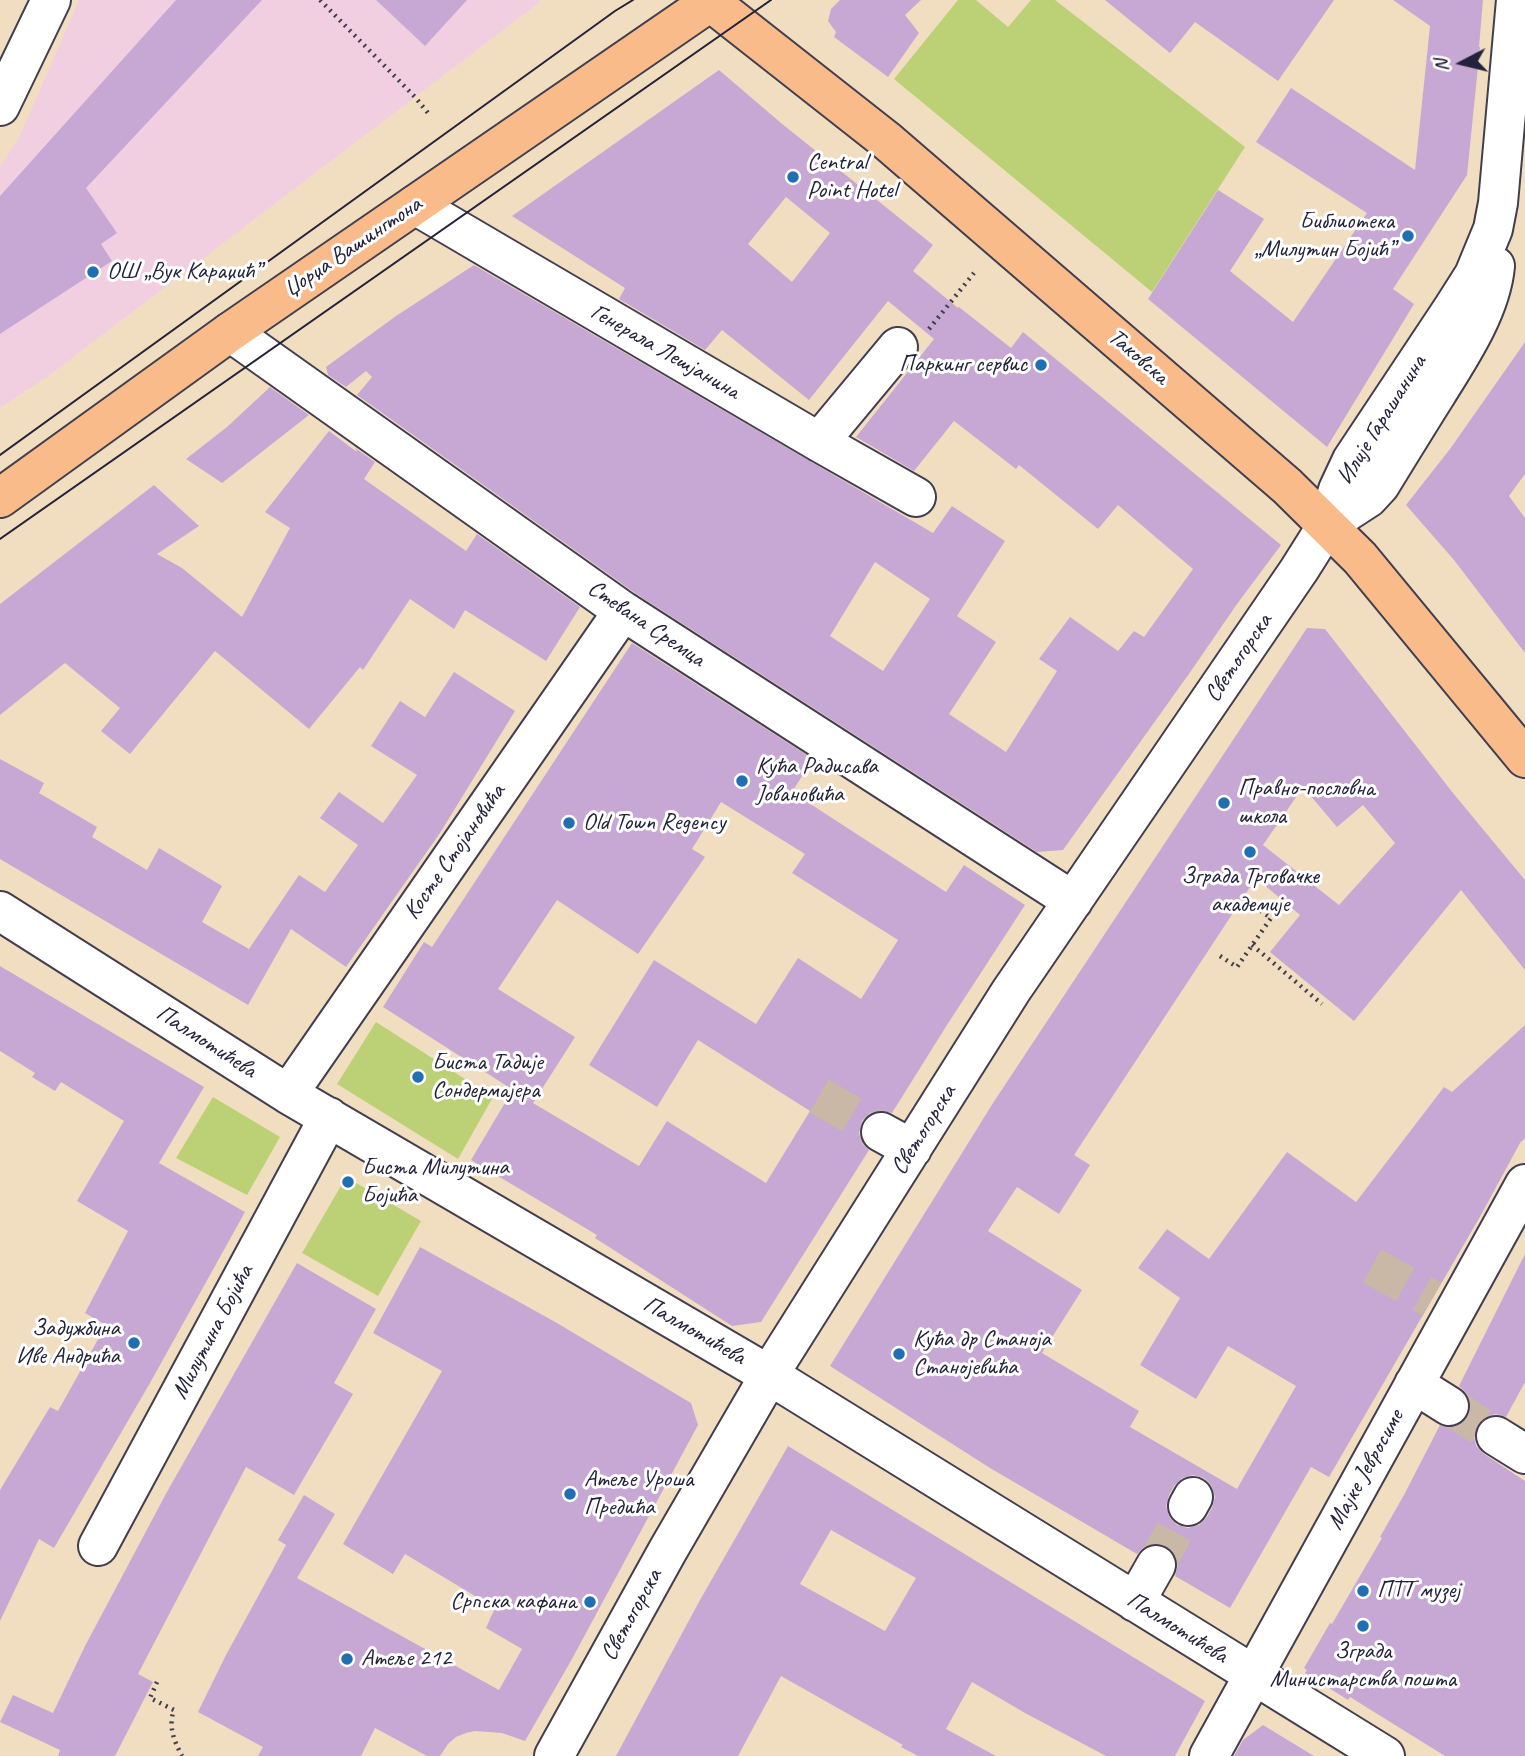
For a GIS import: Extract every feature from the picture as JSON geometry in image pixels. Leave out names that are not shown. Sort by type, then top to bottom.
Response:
[{"type":"main road","name":"Џорџа Вашингтона","points":[[0,498],[230,332],[711,1]]},
{"type":"main road","name":"Таковска","points":[[711,1],[886,140],[1328,524],[1360,558],[1525,758]]},
{"type":"street","points":[[0,106],[51,0]]},
{"type":"street","points":[[1505,212],[1516,0]]},
{"type":"street","name":"Генерала Лешјанина","points":[[415,205],[916,497]]},
{"type":"street","name":"Илије Гарашанина","points":[[1328,524],[1368,498],[1380,485],[1465,347],[1483,309],[1494,275],[1495,257],[1505,212]]},
{"type":"street","name":"Илије Гарашанина","points":[[1328,524],[1338,491],[1352,460],[1474,275],[1505,212]]},
{"type":"street","name":"Илије Гарашанина","points":[[1483,309],[1525,258]]},
{"type":"street","name":"Стевана Сремца","points":[[230,332],[623,611],[1073,901]]},
{"type":"street","points":[[819,442],[898,346]]},
{"type":"street","name":"Светогорска","points":[[554,1756],[769,1375],[896,1140],[1011,991],[1328,524]]},
{"type":"street","name":"Косте Стојановића","points":[[288,1094],[623,611]]},
{"type":"street","name":"Палмотићева","points":[[0,911],[288,1094],[769,1375],[1385,1756]]},
{"type":"street","name":"Милутина Бојића","points":[[98,1546],[328,1117]]},
{"type":"street","name":"Мајке Јевросиме","points":[[1209,1756],[1414,1384],[1444,1305],[1525,1184]]},
{"type":"street","points":[[1414,1384],[1449,1406]]},
{"type":"street","points":[[1135,1602],[1156,1565]]},
{"type":"path","points":[[320,0],[428,113]]},
{"type":"path","points":[[898,346],[908,355],[974,273]]},
{"type":"path","points":[[1220,956],[1237,967],[1271,918],[1243,898]]},
{"type":"path","points":[[1252,945],[1322,1004]]},
{"type":"path","points":[[157,1682],[150,1698],[174,1710],[171,1718],[172,1733],[182,1756]]},
{"type":"shaded area","name":"ОШ „Вук Караџић”","points":[[79,0],[540,2],[47,377],[0,408],[0,166],[18,140]]},
{"type":"green space","points":[[958,0],[976,0],[1008,27],[1031,0],[1055,0],[1245,147],[1152,292],[894,79]]},
{"type":"green space","points":[[376,1022],[493,1097],[458,1159],[337,1084]]},
{"type":"green space","points":[[213,1097],[280,1137],[247,1195],[176,1158]]},
{"type":"green space","points":[[346,1177],[421,1221],[378,1296],[302,1253]]},
{"type":"building","points":[[176,0],[262,0],[86,188],[117,233],[101,244],[112,261],[0,334],[0,196]]},
{"type":"building","points":[[376,0],[467,0],[425,46]]},
{"type":"building","points":[[840,0],[921,0],[905,15],[919,33],[888,77],[834,37],[836,32],[828,21],[831,9]]},
{"type":"building","points":[[1105,0],[1334,0],[1278,81],[1195,22],[1170,53]]},
{"type":"building","points":[[1393,0],[1483,0],[1467,175],[1393,289],[1414,304],[1327,447],[1148,299],[1218,190],[1264,219],[1230,271],[1293,322],[1367,213],[1256,142],[1291,88],[1415,170],[1430,26]]},
{"type":"building","points":[[719,70],[933,245],[913,271],[1011,348],[1023,332],[1281,545],[1063,850],[1037,852],[635,593],[357,395],[372,377],[366,371],[346,387],[328,375],[326,367],[396,316],[474,265],[933,533],[952,506],[1005,541],[957,616],[996,642],[949,714],[1006,752],[1057,671],[1039,659],[1070,617],[1118,651],[1134,631],[1144,637],[1193,569],[1118,505],[1098,529],[1019,465],[1016,469],[954,421],[914,471],[856,437],[934,339],[888,301],[809,400],[722,330],[705,350],[619,299],[625,288],[512,216]],"holes":[[[786,197],[830,233],[792,282],[748,244]],[[875,562],[930,599],[883,671],[830,636]]]},
{"type":"building","points":[[1525,342],[1525,474],[1509,496],[1525,518],[1525,653],[1454,560],[1406,505],[1450,449]]},
{"type":"building","points":[[270,387],[309,415],[222,483],[186,459],[227,427]]},
{"type":"building","points":[[329,431],[375,462],[364,479],[466,551],[477,534],[580,607],[546,661],[465,610],[454,629],[410,599],[363,670],[360,667],[309,729],[215,651],[130,754],[101,731],[120,708],[65,663],[0,715],[0,604],[154,485],[199,526],[157,554],[182,568],[242,617],[290,528],[265,512]]},
{"type":"building","points":[[1307,628],[1325,629],[1525,880],[1525,970],[1461,890],[1354,1021],[1270,952],[1300,915],[1256,878],[1074,1155],[1090,1165],[1059,1214],[1017,1187],[988,1231],[1082,1290],[1042,1353],[1139,1411],[1130,1427],[1237,1489],[1296,1386],[1228,1346],[1196,1399],[1140,1365],[1180,1298],[1138,1268],[1167,1229],[1209,1259],[1287,1152],[1356,1202],[1444,1087],[1452,1092],[1525,1025],[1525,1138],[1329,1477],[1311,1467],[1230,1608],[1175,1576],[1178,1564],[1174,1553],[1167,1546],[1155,1543],[1144,1547],[1137,1554],[990,1468],[830,1366],[993,1103]],"holes":[[[1303,787],[1337,827],[1363,805],[1395,843],[1339,905],[1263,845]],[[1193,1475],[1204,1478],[1211,1485],[1215,1497],[1207,1517],[1199,1525],[1188,1528],[1177,1525],[1170,1518],[1166,1506],[1174,1486],[1182,1478]]]},
{"type":"building","points":[[632,643],[813,759],[792,792],[946,892],[964,865],[1025,905],[892,1113],[880,1110],[870,1113],[862,1121],[859,1133],[862,1143],[869,1150],[761,1322],[732,1326],[595,1238],[597,1235],[471,1160],[512,1091],[532,1102],[383,1007],[424,942],[432,947]],"holes":[[[721,802],[805,854],[792,873],[898,940],[861,999],[798,958],[756,1024],[654,960],[589,1065],[657,1107],[698,1040],[810,1111],[766,1183],[667,1121],[639,1166],[533,1103],[575,1037],[498,989],[557,900],[638,954],[705,857],[692,849]]]},
{"type":"building","points":[[454,672],[515,711],[440,833],[346,967],[291,929],[248,1005],[0,859],[0,759],[44,783],[39,793],[97,827],[92,837],[147,870],[159,848],[222,886],[202,922],[249,949],[299,875],[325,892],[358,845],[320,818],[339,792],[383,823],[417,775],[371,746],[400,701],[425,717]]},
{"type":"building","points":[[0,966],[204,1087],[159,1163],[245,1212],[54,1548],[39,1539],[0,1621],[0,1490],[50,1407],[58,1411],[106,1325],[85,1313],[128,1231],[77,1201],[124,1121],[61,1082],[55,1091],[32,1077],[35,1073],[0,1051]]},
{"type":"building","points":[[420,1247],[557,1323],[691,1403],[698,1425],[525,1741],[502,1733],[475,1731],[456,1737],[440,1756],[427,1756],[375,1728],[361,1756],[258,1756],[263,1747],[198,1712],[286,1545],[278,1540],[304,1495],[335,1514],[297,1578],[499,1690],[522,1649],[486,1628],[495,1608],[405,1554],[393,1574],[343,1544],[442,1371],[373,1333]]},
{"type":"building","points":[[1525,1254],[1525,1382],[1506,1417],[1496,1414],[1485,1417],[1477,1425],[1474,1436],[1476,1446],[1484,1454],[1525,1481],[1525,1756],[1445,1756],[1350,1697],[1348,1700],[1305,1673],[1307,1670],[1304,1668],[1382,1538],[1380,1537],[1440,1425],[1449,1428],[1459,1426],[1468,1417],[1471,1407],[1469,1396],[1459,1386]]},
{"type":"building","points":[[297,1263],[376,1309],[334,1383],[353,1394],[294,1495],[246,1467],[138,1674],[153,1682],[115,1756],[58,1756],[60,1750],[0,1722],[13,1695],[53,1713],[85,1646],[168,1490]]},
{"type":"building","points":[[788,1446],[1205,1701],[1175,1756],[1106,1756],[972,1682],[946,1729],[996,1756],[918,1756],[781,1676],[738,1756],[616,1756],[700,1600]],"holes":[[[831,1530],[916,1578],[885,1631],[800,1584]]]},
{"type":"building","points":[[1263,1725],[1314,1756],[1234,1756],[1243,1740]]},
{"type":"tunnel","points":[[819,1096],[881,1132]]},
{"type":"tunnel","points":[[1372,1266],[1432,1299]]},
{"type":"tunnel","points":[[1449,1406],[1496,1436]]},
{"type":"tunnel","points":[[1156,1565],[1188,1506]]},
{"type":"tram line","points":[[0,455],[633,0]]},
{"type":"tram line","points":[[0,539],[771,0]]},
{"type":"place","name":"Central Point Hotel","points":[[793,177]]},
{"type":"place","name":"Библиотека „Милутин Бојић”","points":[[1408,236]]},
{"type":"place","name":"ОШ „Вук Караџић”","points":[[93,272]]},
{"type":"place","name":"Паркинг сервис","points":[[1041,365]]},
{"type":"place","name":"Кућа Радисава Јовановића","points":[[742,781]]},
{"type":"place","name":"Правно-пословна школа","points":[[1224,803]]},
{"type":"place","name":"Old Town Regency","points":[[569,823]]},
{"type":"place","name":"Зграда Трговачке академије","points":[[1250,852]]},
{"type":"place","name":"Биста Тадије Сондермајера","points":[[418,1077]]},
{"type":"place","name":"Биста Милутина Бојића","points":[[348,1182]]},
{"type":"place","name":"Задужбина Иве Андрића","points":[[134,1343]]},
{"type":"place","name":"Кућа др Станоја Станојевића","points":[[899,1354]]},
{"type":"place","name":"Атеље Уроша Предића","points":[[570,1494]]},
{"type":"place","name":"ПТТ музеј","points":[[1363,1591]]},
{"type":"place","name":"Српска кафана","points":[[590,1602]]},
{"type":"place","name":"Зграда Министарства пошта","points":[[1363,1626]]},
{"type":"place","name":"Атеље 212","points":[[347,1659]]}]
